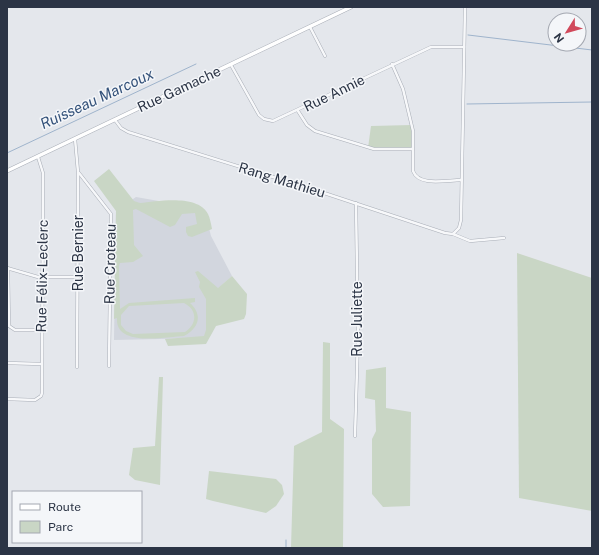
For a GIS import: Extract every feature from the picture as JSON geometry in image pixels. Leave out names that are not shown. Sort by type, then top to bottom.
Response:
[{"type":"street","name":"Rue Gamache","points":[[7,172],[352,7]]},
{"type":"street","points":[[452,234],[459,228],[460,220],[465,7]]},
{"type":"street","points":[[310,27],[324,56]]},
{"type":"street","name":"Rue Annie","points":[[231,65],[249,98],[264,120],[277,120],[431,46],[464,47]]},
{"type":"street","points":[[392,64],[403,89],[412,125],[413,171],[420,180],[461,180]]},
{"type":"street","points":[[298,111],[307,125],[315,131],[374,149],[413,149]]},
{"type":"street","name":"Rang Mathieu","points":[[115,120],[121,128],[128,132],[356,203],[470,241],[504,238]]},
{"type":"street","name":"Rue Bernier","points":[[75,139],[78,172],[77,367]]},
{"type":"street","name":"Rue Félix-Leclerc","points":[[7,399],[36,400],[41,396],[43,173],[38,157]]},
{"type":"street","name":"Rue Croteau","points":[[78,172],[111,214],[109,366]]},
{"type":"street","name":"Rue Juliette","points":[[355,436],[358,336],[356,203]]},
{"type":"street","points":[[41,330],[15,330],[9,326],[8,268],[34,276],[78,277]]},
{"type":"street","points":[[7,363],[41,364]]},
{"type":"shaded area","points":[[136,197],[204,209],[211,236],[232,276],[206,299],[206,338],[114,340],[116,211]]},
{"type":"green space","points":[[412,125],[413,149],[368,148],[371,126]]},
{"type":"green space","points":[[109,169],[134,201],[140,203],[167,200],[187,201],[203,208],[208,214],[212,229],[192,237],[188,236],[186,227],[197,224],[195,213],[182,214],[175,225],[170,227],[136,209],[133,210],[134,245],[143,256],[133,262],[120,263],[119,266],[120,309],[129,303],[195,298],[195,302],[190,303],[197,312],[198,321],[189,333],[184,336],[154,338],[132,337],[124,333],[119,327],[117,318],[114,319],[116,211],[94,181]],"holes":[[[184,303],[189,306],[194,313],[194,321],[185,332],[133,334],[126,331],[121,325],[121,315],[129,306]]]},
{"type":"green space","points":[[517,253],[592,278],[592,511],[519,498]]},
{"type":"green space","points":[[198,271],[218,288],[232,276],[247,294],[246,314],[244,319],[216,326],[206,344],[168,346],[165,339],[204,336],[206,330],[206,299],[199,287],[200,282],[195,272]]},
{"type":"green space","points":[[323,342],[330,343],[330,419],[344,429],[343,548],[291,548],[294,446],[322,432]]},
{"type":"green space","points":[[386,367],[386,408],[411,412],[410,506],[383,507],[372,494],[372,439],[376,431],[375,400],[365,398],[366,370]]},
{"type":"green space","points":[[159,377],[163,377],[160,485],[135,480],[129,475],[133,448],[155,446]]},
{"type":"green space","points":[[209,471],[276,479],[282,485],[284,494],[276,506],[266,513],[206,499]]},
{"type":"waterway","points":[[468,35],[592,50]]},
{"type":"waterway","name":"Ruisseau Marcoux","points":[[7,153],[196,64]]},
{"type":"waterway","points":[[467,104],[592,102]]},
{"type":"waterway","points":[[286,540],[286,548]]}]
